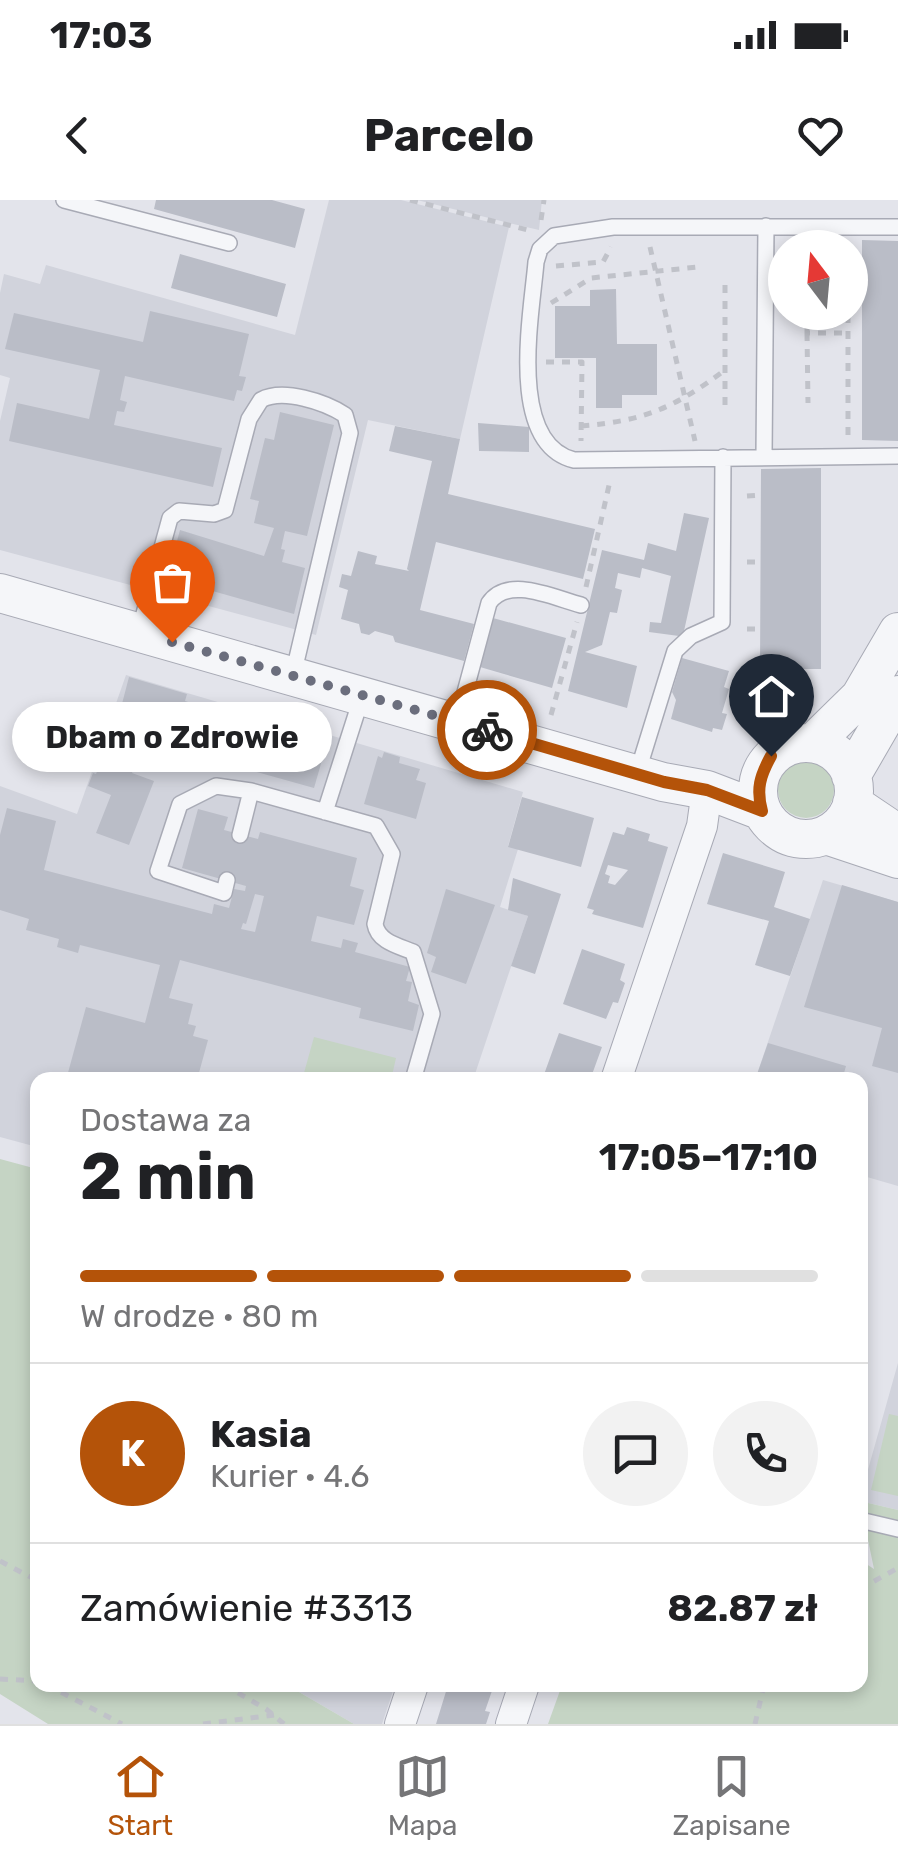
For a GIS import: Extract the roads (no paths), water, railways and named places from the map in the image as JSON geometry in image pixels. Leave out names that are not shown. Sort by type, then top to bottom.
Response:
[{"type":"street","points":[[0,594],[638,774],[707,790],[761,794]]},
{"type":"street","points":[[813,743],[860,697],[898,632]]},
{"type":"street","points":[[898,696],[852,789],[838,827],[826,835],[807,839],[788,836],[773,826],[761,794],[771,756],[791,745],[813,743],[830,749],[843,760],[852,789],[898,834]]},
{"type":"street","points":[[619,1072],[702,826],[707,790]]},
{"type":"street","points":[[826,835],[898,859]]},
{"type":"street","points":[[400,1724],[411,1692]]},
{"type":"street","points":[[510,1724],[521,1692]]},
{"type":"lane","points":[[64,200],[229,243]]},
{"type":"lane","points":[[764,456],[766,226]]},
{"type":"lane","points":[[898,226],[616,227],[554,236],[540,250],[536,262],[527,376],[531,406],[547,442],[558,454],[574,460],[898,456]]},
{"type":"lane","points":[[139,632],[170,518],[179,511],[214,514],[225,510],[249,420],[261,400],[282,394],[346,415],[350,433],[293,675]]},
{"type":"lane","points":[[638,774],[675,651],[691,636],[722,622],[723,457]]},
{"type":"lane","points":[[457,722],[488,603],[494,594],[511,588],[581,605]]},
{"type":"lane","points":[[325,812],[362,695]]},
{"type":"lane","points":[[228,880],[224,893],[158,871],[180,804],[216,786],[251,791],[376,826],[392,854],[376,932],[413,952],[432,1014],[416,1072]]},
{"type":"lane","points":[[240,835],[251,791]]},
{"type":"lane","points":[[868,1522],[898,1530]]},
{"type":"place","name":"Dbam o Zdrowie","points":[[172,642]]}]
